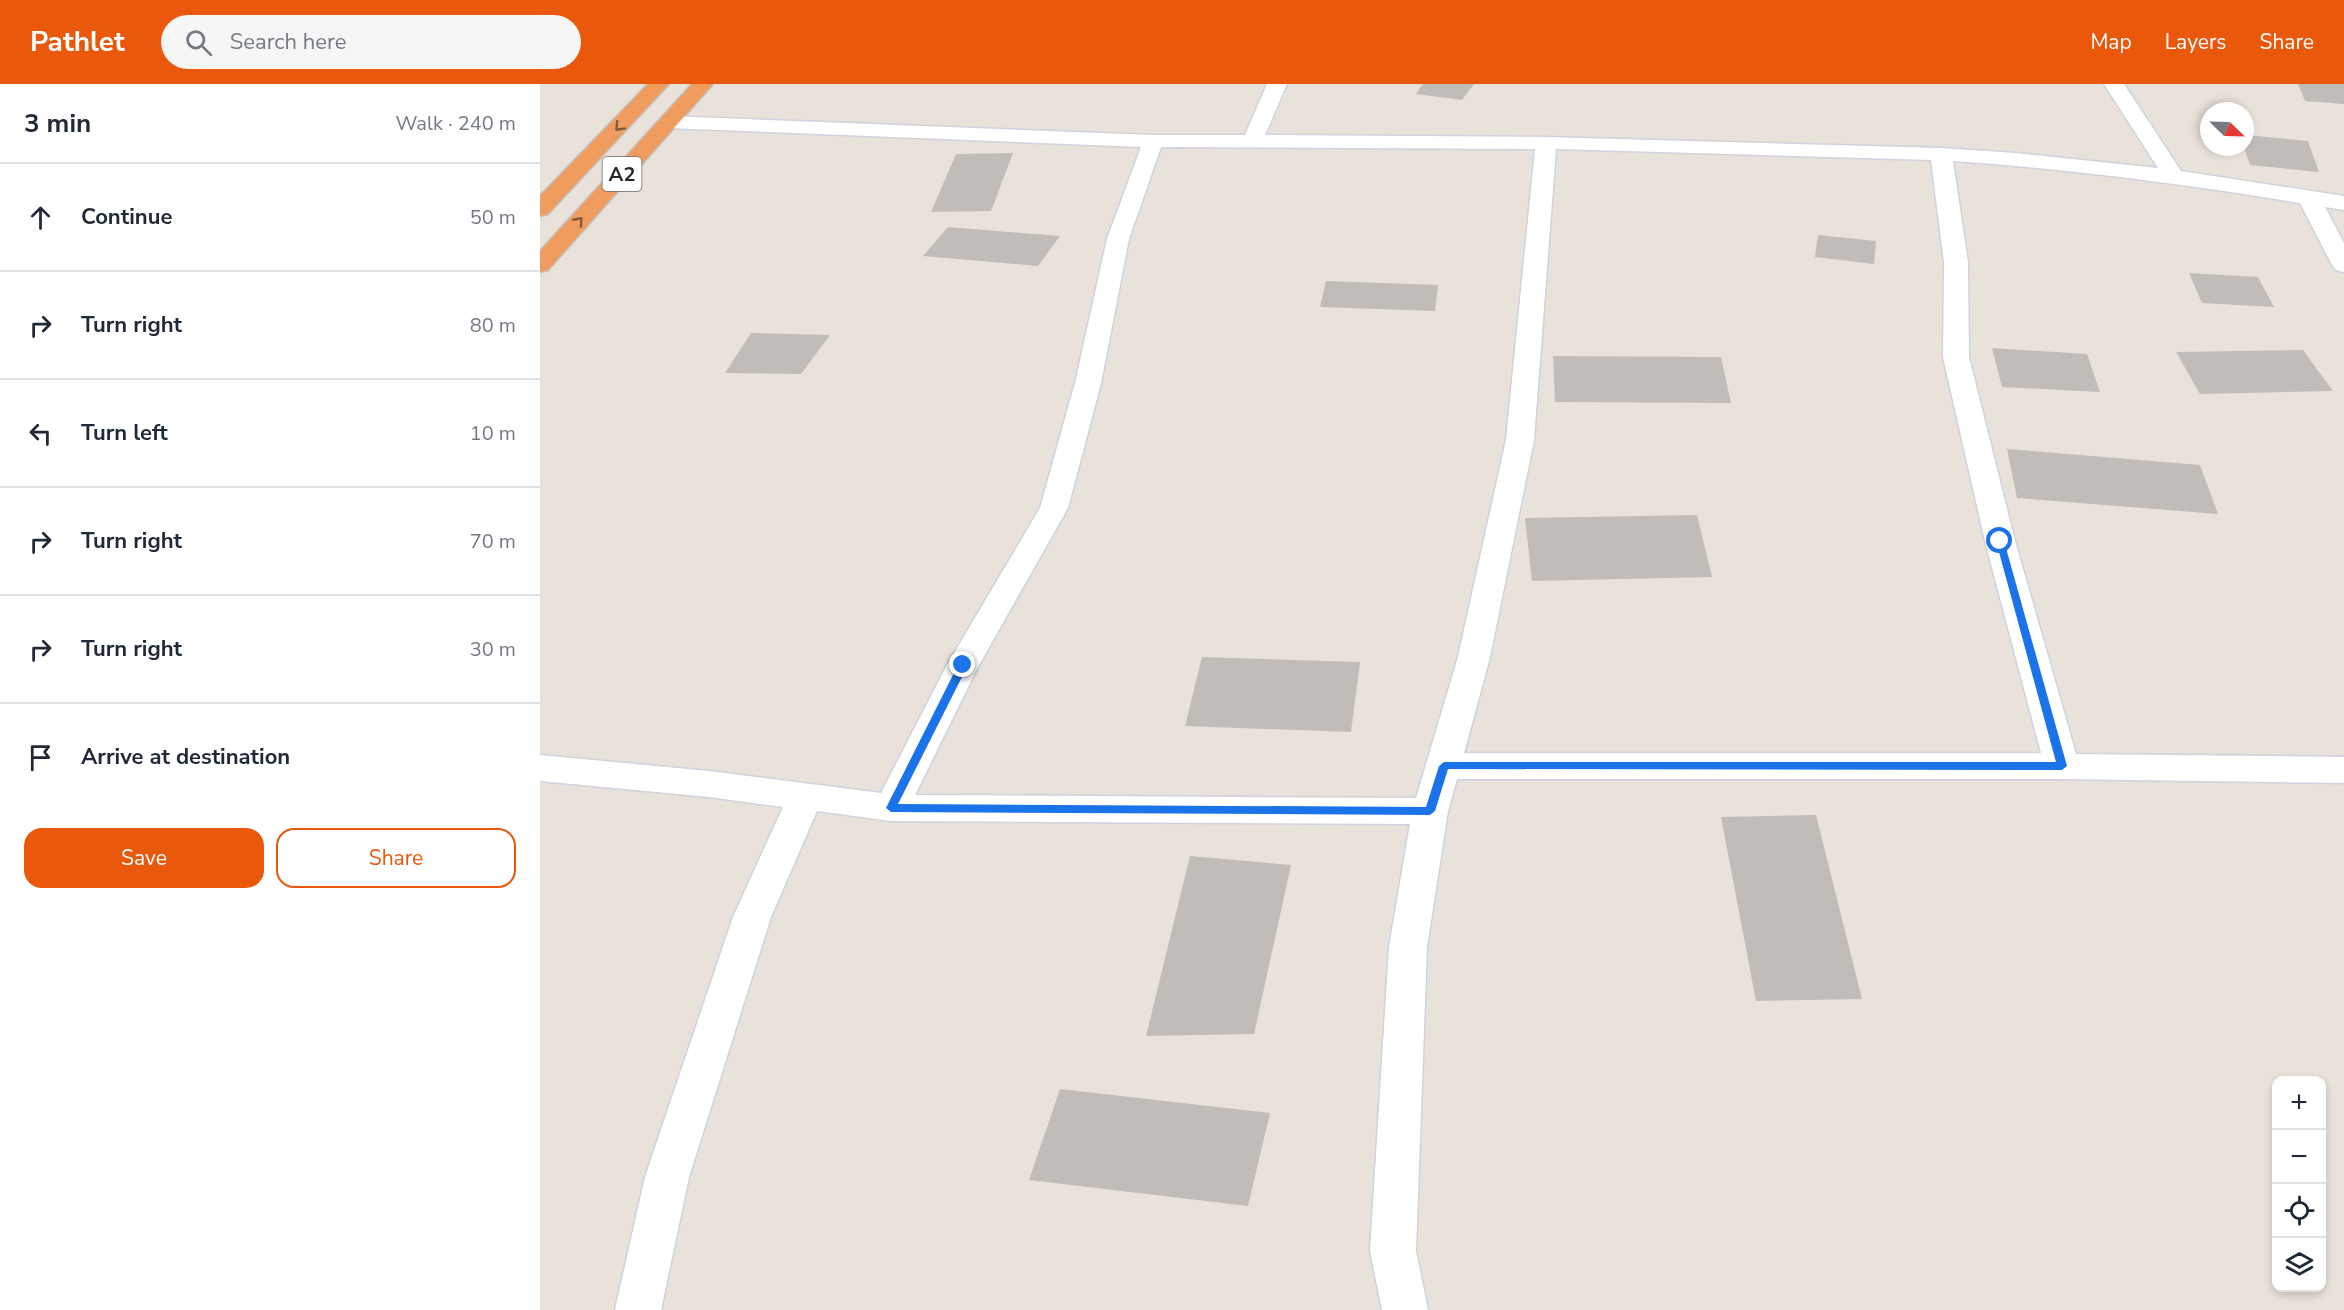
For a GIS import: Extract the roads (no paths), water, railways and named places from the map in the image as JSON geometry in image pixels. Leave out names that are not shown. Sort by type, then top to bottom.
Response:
[{"type":"highway","name":"A2","points":[[540,209],[659,84]]},
{"type":"highway","name":"A2","points":[[540,265],[703,84]]},
{"type":"street","points":[[1252,140],[1277,84]]},
{"type":"street","points":[[2114,84],[2174,176]]},
{"type":"street","points":[[668,122],[1153,141],[1546,143],[1941,154],[2016,159],[2174,176],[2344,203]]},
{"type":"street","points":[[891,808],[963,665],[1054,508],[1088,383],[1118,239],[1153,141]]},
{"type":"street","points":[[1405,1310],[1393,1251],[1407,947],[1430,811],[1474,657],[1520,440],[1546,143]]},
{"type":"street","points":[[1941,154],[1956,263],[1956,357],[2000,541],[2062,766]]},
{"type":"street","points":[[2308,198],[2344,265]]},
{"type":"street","points":[[1444,766],[2062,766],[2344,770]]},
{"type":"street","points":[[540,768],[806,796],[891,808],[1430,811]]},
{"type":"street","points":[[638,1310],[667,1178],[752,917],[806,796]]}]
